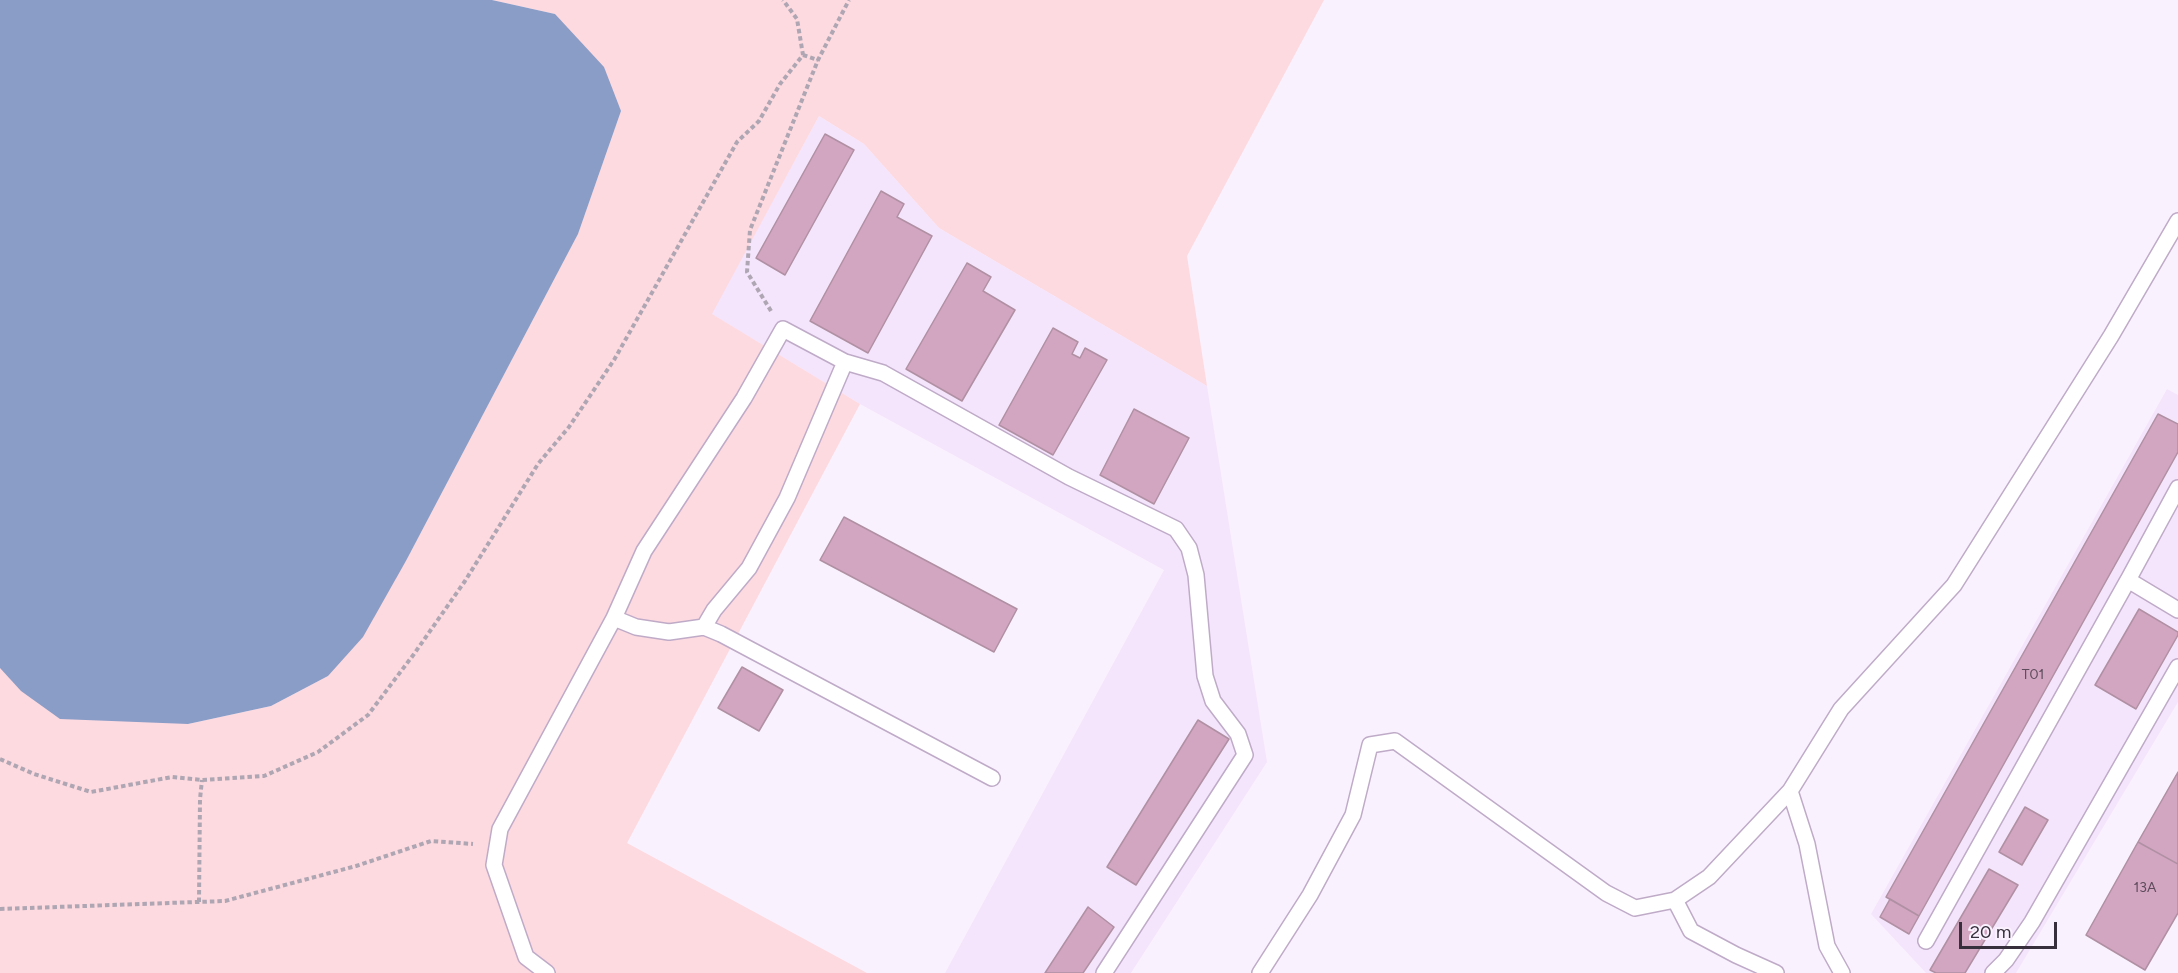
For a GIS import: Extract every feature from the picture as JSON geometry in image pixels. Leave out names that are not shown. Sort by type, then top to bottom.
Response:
[{"type":"lane","points":[[1260,973],[1310,895],[1353,815],[1370,745],[1395,741],[1606,893],[1635,908],[1675,900],[1709,878],[1790,792],[1840,709],[1954,585],[2111,336],[2178,221]]},
{"type":"lane","points":[[547,973],[526,957],[494,865],[500,829],[614,618],[644,551],[744,398],[783,329],[845,362],[883,373],[1070,477],[1176,530],[1189,548],[1196,575],[1205,676],[1213,701],[1238,734],[1245,755],[1104,973]]},
{"type":"lane","points":[[704,627],[714,610],[749,568],[787,498],[845,362]]},
{"type":"lane","points":[[1926,941],[2178,488]]},
{"type":"lane","points":[[2128,580],[2178,610]]},
{"type":"lane","points":[[614,618],[636,627],[669,632],[704,627],[732,639],[992,778]]},
{"type":"lane","points":[[1993,973],[2006,960],[2032,922],[2178,667]]},
{"type":"lane","points":[[1790,792],[1807,844],[1827,946],[1842,973]]},
{"type":"lane","points":[[1675,900],[1691,931],[1776,973]]},
{"type":"path","points":[[783,0],[797,19],[804,55]]},
{"type":"path","points":[[783,329],[747,272],[750,230],[818,60],[849,0]]},
{"type":"path","points":[[804,55],[818,60]]},
{"type":"path","points":[[0,759],[34,774],[91,792],[171,777],[202,780],[264,776],[318,752],[368,715],[465,581],[538,464],[569,427],[614,360],[737,142],[759,121],[780,84],[804,55]]},
{"type":"path","points":[[199,902],[202,780]]},
{"type":"path","points":[[0,909],[225,901],[356,866],[431,841],[497,846]]},
{"type":"shaded area","points":[[492,0],[1324,0],[1187,256],[1207,386],[939,228],[864,144],[819,116],[712,314],[860,404],[627,843],[867,973],[0,973],[0,668],[188,724],[271,706],[328,676],[407,559],[578,234],[621,111],[555,14]]},
{"type":"shaded area","points":[[819,116],[864,144],[939,228],[1207,386],[1267,762],[1131,973],[945,973],[1164,570],[860,404],[711,314]]},
{"type":"shaded area","points":[[2167,389],[2178,395],[2178,702],[2016,973],[1926,973],[1871,914]]},
{"type":"water","points":[[0,0],[492,0],[555,14],[604,67],[621,111],[578,234],[407,559],[363,637],[328,676],[271,706],[188,724],[60,719],[21,691],[0,668]]},
{"type":"building","points":[[825,134],[854,150],[785,275],[756,258]]},
{"type":"building","points":[[881,191],[904,204],[897,217],[932,236],[868,353],[810,321]]},
{"type":"building","points":[[967,263],[991,277],[983,291],[1015,310],[962,401],[906,369]]},
{"type":"building","points":[[1053,328],[1078,342],[1072,354],[1080,358],[1085,348],[1107,360],[1053,455],[999,425]]},
{"type":"building","points":[[1134,409],[1189,438],[1154,504],[1100,475]]},
{"type":"building","points":[[2158,414],[2178,424],[2178,452],[1919,916],[1886,897]]},
{"type":"building","points":[[844,517],[1017,609],[994,652],[820,560]]},
{"type":"building","points":[[2139,609],[2178,632],[2178,635],[2136,709],[2095,685]]},
{"type":"building","points":[[742,667],[783,690],[759,731],[718,708]]},
{"type":"building","points":[[1198,720],[1229,739],[1136,885],[1107,867]]},
{"type":"building","points":[[2178,772],[2178,864],[2138,842]]},
{"type":"building","points":[[2025,807],[2048,820],[2022,865],[1999,852]]},
{"type":"building","points":[[2138,842],[2178,864],[2178,913],[2145,970],[2086,935]]},
{"type":"building","points":[[1989,869],[2018,885],[1965,973],[1936,973],[1930,970]]},
{"type":"building","points":[[1890,899],[1919,916],[1909,934],[1880,917]]},
{"type":"building","points":[[1088,907],[1114,927],[1083,973],[1045,973]]}]
